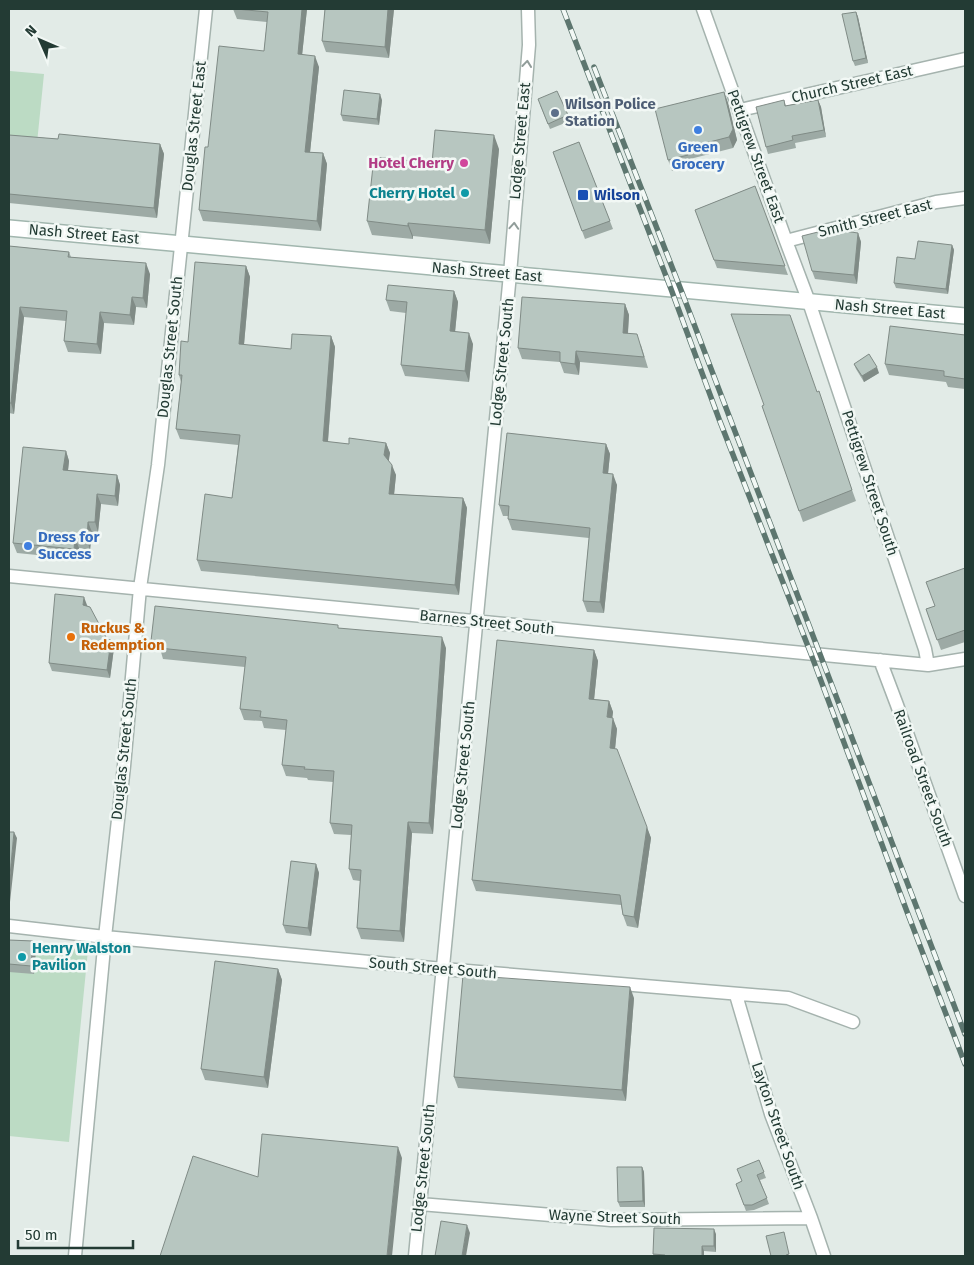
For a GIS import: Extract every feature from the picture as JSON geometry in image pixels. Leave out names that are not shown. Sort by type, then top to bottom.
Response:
[{"type":"main road","name":"Nash Street East","points":[[9,228],[965,316]]},
{"type":"street","name":"Douglas Street East","points":[[181,244],[206,9]]},
{"type":"street","name":"Lodge Street East","points":[[510,274],[529,45],[528,9]]},
{"type":"street","name":"Pettigrew Street East","points":[[703,9],[809,302]]},
{"type":"street","name":"Church Street East","points":[[740,110],[965,58]]},
{"type":"street","name":"Smith Street East","points":[[786,241],[936,202],[965,198]]},
{"type":"street","name":"Douglas Street South","points":[[75,1256],[140,588],[158,465],[181,244]]},
{"type":"street","name":"Lodge Street South","points":[[415,1256],[510,274]]},
{"type":"street","name":"Pettigrew Street South","points":[[809,302],[925,649],[928,665]]},
{"type":"street","name":"Barnes Street South","points":[[9,576],[928,665],[965,659]]},
{"type":"street","name":"Railroad Street South","points":[[880,660],[965,896]]},
{"type":"street","name":"South Street South","points":[[9,926],[443,969],[788,998],[853,1022]]},
{"type":"street","name":"Layton Street South","points":[[736,994],[771,1114],[824,1256]]},
{"type":"street","name":"Wayne Street South","points":[[420,1204],[611,1220],[811,1218]]},
{"type":"green space","points":[[10,71],[44,74],[37,143],[9,140]]},
{"type":"green space","points":[[9,942],[88,950],[69,1142],[9,1136]]},
{"type":"building","points":[[236,9],[302,9],[298,54],[315,56],[305,152],[323,153],[317,221],[199,210],[205,147],[208,147],[219,46],[264,51],[268,12]]},
{"type":"building","points":[[325,9],[388,9],[385,47],[322,41]]},
{"type":"building","points":[[856,12],[866,58],[853,61],[842,14]]},
{"type":"building","points":[[344,90],[380,94],[377,119],[341,115]]},
{"type":"building","name":"Wilson Police Station","points":[[557,91],[568,115],[548,124],[538,99]]},
{"type":"building","name":"Green Grocery","points":[[724,92],[733,129],[729,137],[686,148],[688,155],[668,160],[655,109]]},
{"type":"building","points":[[784,100],[785,106],[818,100],[824,130],[792,136],[793,140],[766,147],[756,107]]},
{"type":"building","points":[[435,130],[494,135],[485,230],[408,223],[408,226],[367,221],[374,157],[432,163]]},
{"type":"building","points":[[59,134],[160,144],[154,208],[9,194],[9,135],[58,139]]},
{"type":"building","points":[[579,142],[610,221],[582,231],[553,152]]},
{"type":"building","points":[[755,186],[785,266],[714,260],[695,210]]},
{"type":"building","points":[[830,229],[858,233],[854,275],[812,271],[802,236]]},
{"type":"building","points":[[918,241],[952,245],[946,289],[894,283],[897,257],[915,259]]},
{"type":"building","points":[[9,246],[69,252],[68,257],[146,263],[143,298],[132,297],[130,315],[100,312],[97,344],[64,341],[67,311],[20,307],[11,403],[9,403]]},
{"type":"building","points":[[195,262],[246,266],[239,344],[291,349],[292,334],[331,336],[323,441],[349,444],[349,438],[386,443],[384,455],[392,465],[389,494],[463,498],[455,585],[197,560],[205,494],[232,498],[240,435],[176,429],[182,375],[179,375],[181,341],[188,342]]},
{"type":"building","points":[[388,285],[454,291],[450,331],[469,333],[465,371],[401,365],[407,302],[386,300]]},
{"type":"building","points":[[522,297],[625,304],[623,333],[637,334],[644,357],[576,351],[575,364],[560,362],[560,352],[518,348]]},
{"type":"building","points":[[731,314],[790,315],[817,392],[819,391],[852,490],[799,511],[762,406],[764,405]]},
{"type":"building","points":[[890,326],[965,335],[965,379],[944,376],[944,371],[885,364]]},
{"type":"building","points":[[869,354],[877,367],[862,376],[854,364]]},
{"type":"building","points":[[507,433],[606,444],[603,473],[613,474],[600,602],[583,601],[590,528],[508,519],[509,506],[499,505]]},
{"type":"building","points":[[23,447],[66,451],[63,470],[117,475],[115,496],[97,494],[95,522],[88,522],[87,540],[75,538],[74,549],[13,543]]},
{"type":"building","points":[[965,568],[965,630],[937,640],[926,609],[935,606],[926,582]]},
{"type":"building","points":[[55,594],[84,597],[83,605],[90,607],[107,639],[111,640],[107,670],[49,663]]},
{"type":"building","points":[[155,606],[338,625],[338,628],[442,637],[429,823],[408,822],[400,931],[357,928],[361,870],[349,869],[352,825],[330,823],[334,771],[282,765],[287,720],[260,717],[261,711],[240,709],[246,657],[159,648],[159,642],[151,641]]},
{"type":"building","points":[[497,640],[594,650],[589,699],[609,701],[607,717],[613,718],[610,748],[617,749],[647,827],[634,917],[623,915],[620,895],[472,880]]},
{"type":"building","points":[[9,832],[14,832],[9,886]]},
{"type":"building","points":[[291,861],[316,864],[308,928],[283,925]]},
{"type":"building","points":[[9,940],[33,941],[31,966],[9,964]]},
{"type":"building","points":[[215,961],[278,969],[264,1077],[201,1069]]},
{"type":"building","points":[[463,975],[630,987],[622,1090],[454,1077]]},
{"type":"building","points":[[262,1134],[398,1147],[387,1256],[160,1256],[193,1156],[258,1177]]},
{"type":"building","points":[[759,1160],[764,1172],[757,1175],[767,1198],[752,1205],[744,1205],[736,1184],[742,1181],[737,1169]]},
{"type":"building","points":[[617,1167],[642,1167],[643,1201],[618,1202]]},
{"type":"building","points":[[441,1221],[467,1225],[462,1256],[435,1256]]},
{"type":"building","points":[[654,1228],[714,1229],[714,1246],[702,1246],[702,1256],[665,1256],[653,1254]]},
{"type":"building","points":[[784,1232],[789,1254],[786,1256],[771,1256],[766,1236]]},
{"type":"railway","points":[[563,9],[719,419],[811,654],[965,1064]]},
{"type":"railway","points":[[594,67],[965,1034]]},
{"type":"place","name":"Wilson Police Station","points":[[555,113]]},
{"type":"place","name":"Green Grocery","points":[[698,130]]},
{"type":"place","name":"Hotel Cherry","points":[[464,163]]},
{"type":"place","name":"Cherry Hotel","points":[[465,193]]},
{"type":"place","name":"Wilson","points":[[583,195]]},
{"type":"place","name":"Dress for Success","points":[[28,546]]},
{"type":"place","name":"Ruckus & Redemption","points":[[71,637]]},
{"type":"place","name":"Henry Walston Pavilion","points":[[22,957]]}]
